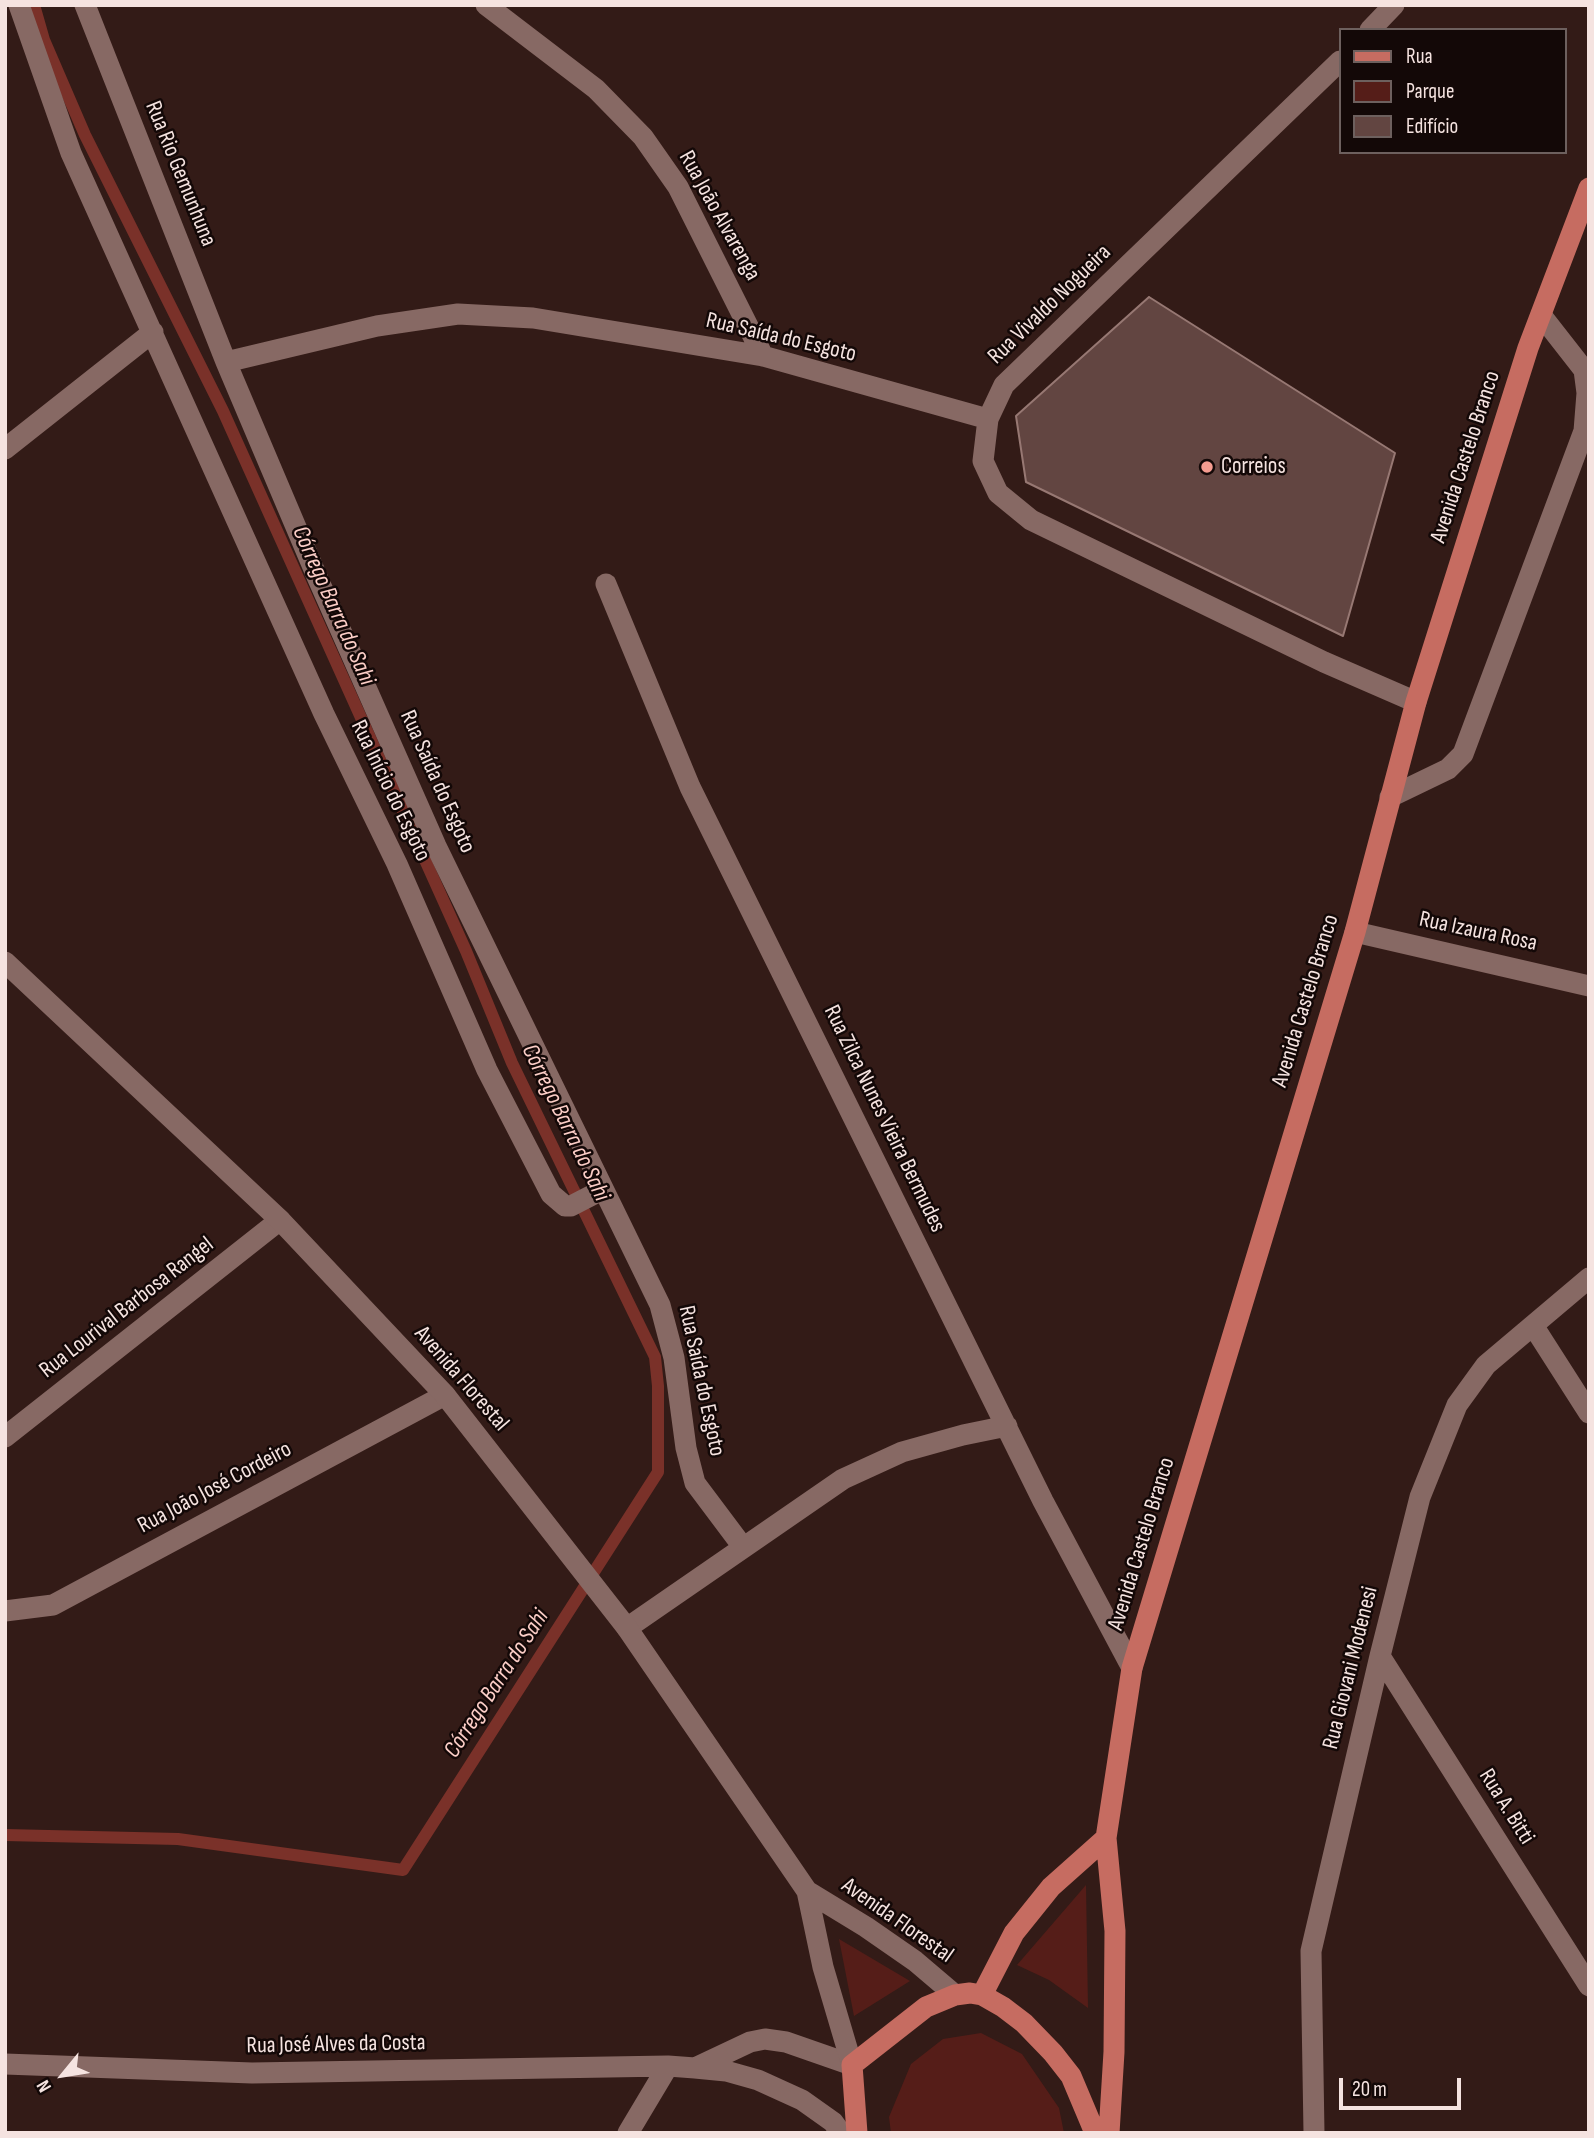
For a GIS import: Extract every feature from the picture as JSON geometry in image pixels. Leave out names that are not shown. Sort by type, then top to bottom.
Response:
[{"type":"main road","name":"Avenida Castelo Branco","points":[[1109,2133],[1114,2052],[1115,1931],[1106,1838],[1132,1668],[1355,932],[1416,702],[1541,315],[1589,188]]},
{"type":"main road","points":[[982,1995],[1014,1933],[1051,1887],[1106,1838]]},
{"type":"main road","points":[[857,2133],[852,2065],[926,2007],[955,1995],[970,1993],[982,1995],[1003,2007],[1024,2023],[1053,2053],[1071,2076],[1095,2133]]},
{"type":"street","points":[[5,449],[152,332],[71,153],[19,5]]},
{"type":"street","name":"Rua Rio Gemunhuna","points":[[85,5],[226,362]]},
{"type":"street","name":"Rua João Alvarenga","points":[[486,5],[596,89],[643,137],[678,187],[763,356]]},
{"type":"street","points":[[1372,28],[1394,5]]},
{"type":"street","name":"Rua Vivaldo Nogueira","points":[[1338,63],[1004,385],[988,419],[983,461],[998,493],[1031,520],[1324,662],[1416,702]]},
{"type":"street","name":"Rua Saída do Esgoto","points":[[743,1547],[695,1483],[686,1448],[674,1358],[660,1305],[436,846],[226,362],[377,326],[458,314],[533,318],[763,356],[988,419]]},
{"type":"street","points":[[1390,797],[1448,769],[1463,754],[1584,431],[1587,393],[1584,370],[1541,315]]},
{"type":"street","name":"Rua Início do Esgoto","points":[[152,332],[324,714],[397,864],[486,1070],[551,1194],[565,1206],[571,1206],[603,1190]]},
{"type":"street","name":"Rua Zilca Nunes Vieira Bermudes","points":[[606,584],[690,787],[1043,1502],[1132,1668]]},
{"type":"street","name":"Rua Izaura Rosa","points":[[1355,932],[1589,986]]},
{"type":"street","name":"Avenida Florestal","points":[[5,963],[280,1220],[445,1395],[627,1628],[807,1891],[823,1966],[852,2065]]},
{"type":"street","name":"Rua Lourival Barbosa Rangel","points":[[5,1437],[280,1220]]},
{"type":"street","name":"Rua Giovani Modenesi","points":[[1314,2133],[1311,1951],[1420,1497],[1457,1405],[1486,1365],[1589,1278]]},
{"type":"street","points":[[1534,1327],[1589,1413]]},
{"type":"street","name":"Rua João José Cordeiro","points":[[5,1611],[53,1605],[445,1395]]},
{"type":"street","points":[[627,1628],[843,1479],[874,1463],[926,1445],[1007,1426]]},
{"type":"street","name":"Rua A. Bitti","points":[[1380,1656],[1589,1986]]},
{"type":"street","name":"Avenida Florestal","points":[[807,1891],[915,1961],[955,1995]]},
{"type":"street","points":[[695,2068],[750,2042],[765,2039],[786,2042],[852,2065]]},
{"type":"street","name":"Rua José Alves da Costa","points":[[5,2064],[252,2073],[668,2066],[695,2068],[726,2071],[758,2080],[802,2100],[833,2122],[841,2133]]},
{"type":"street","points":[[628,2133],[668,2066]]},
{"type":"green space","points":[[1086,1885],[1088,2008],[1049,1980],[1017,1965]]},
{"type":"green space","points":[[839,1939],[910,1981],[854,2016]]},
{"type":"green space","points":[[981,2033],[1022,2054],[1059,2108],[1064,2133],[891,2133],[889,2117],[911,2064],[943,2039]]},
{"type":"building","name":"Correios","points":[[1149,297],[1395,453],[1343,636],[1026,482],[1016,416]]},
{"type":"waterway","name":"Córrego Barra do Sahi","points":[[5,1835],[178,1839],[403,1870],[658,1472],[658,1386],[655,1357],[512,1063],[466,951],[223,411],[85,135],[44,40],[34,5]]},
{"type":"place","name":"Correios","points":[[1207,467]]}]
